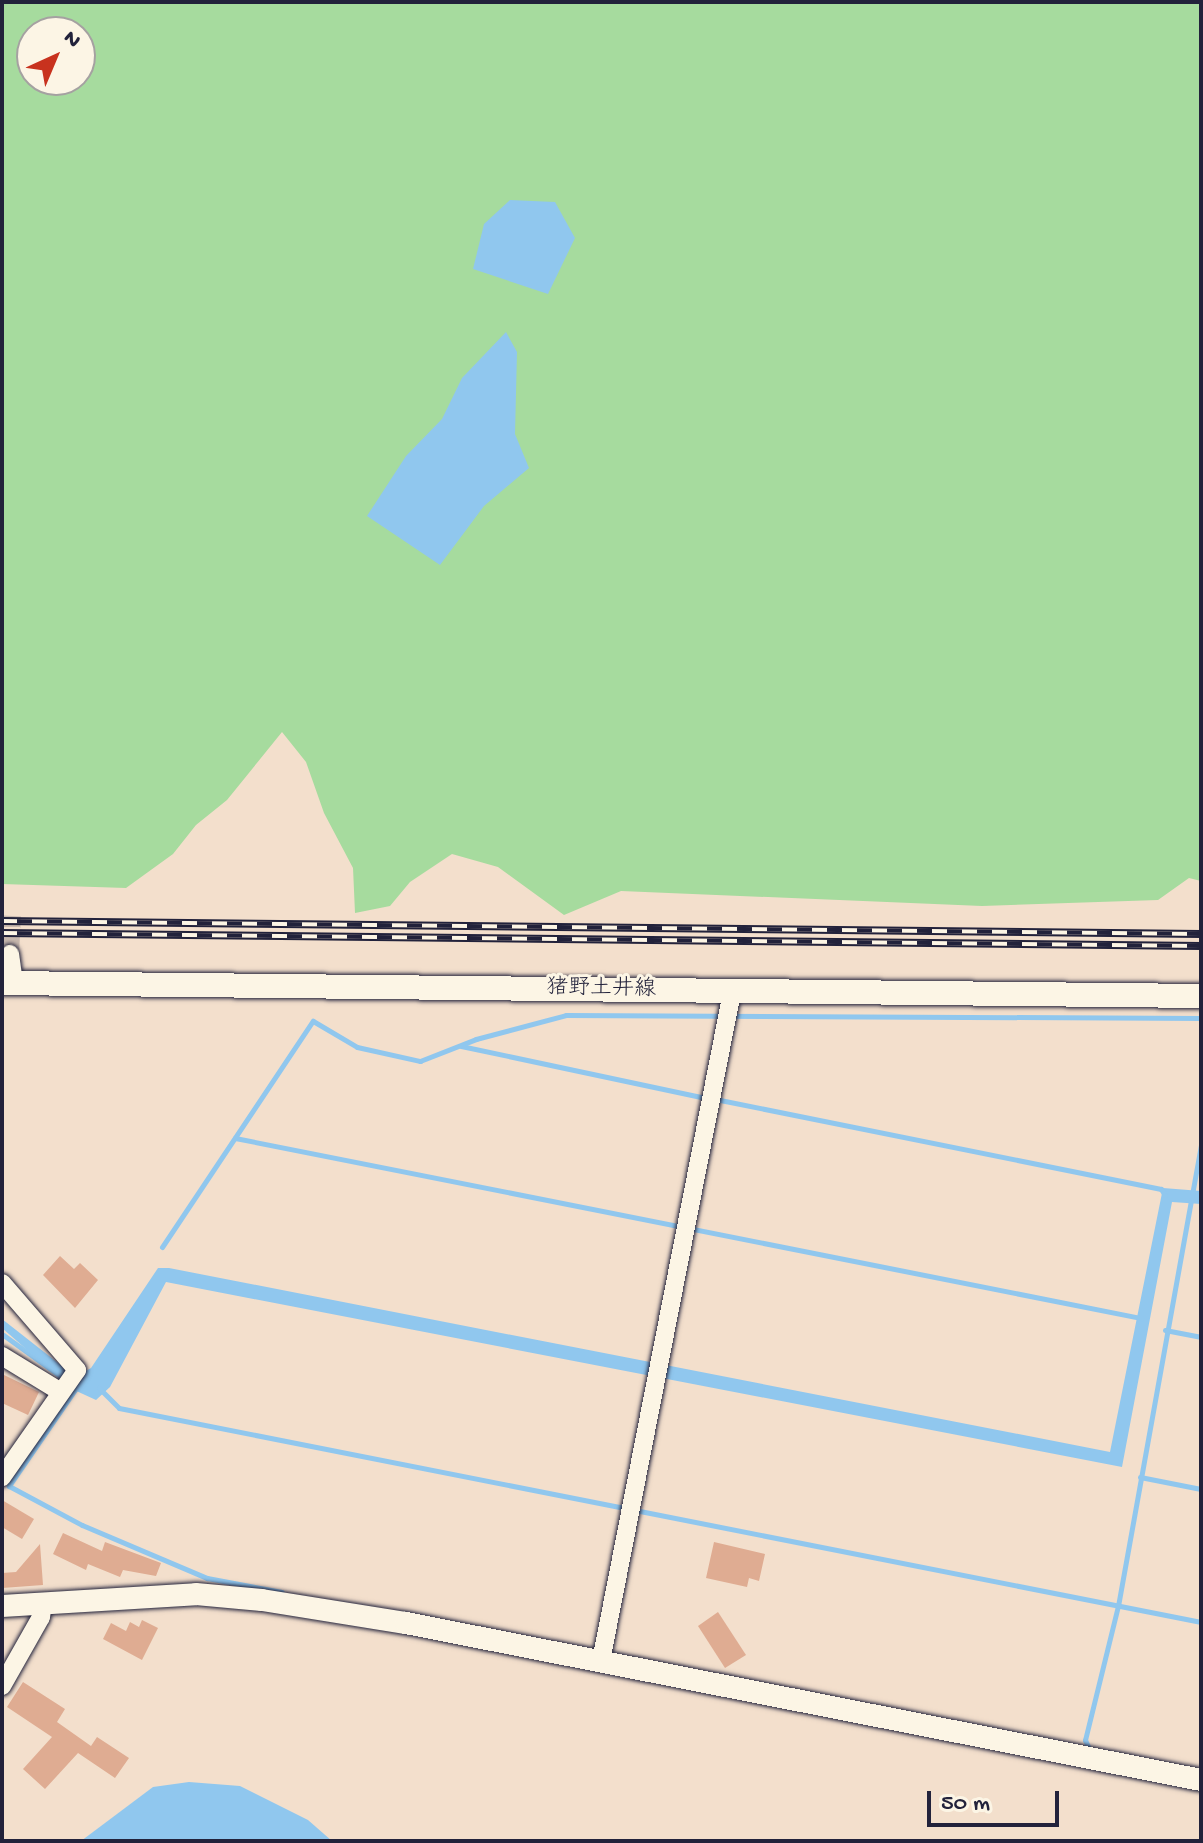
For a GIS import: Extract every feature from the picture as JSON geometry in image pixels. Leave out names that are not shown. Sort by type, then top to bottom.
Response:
[{"type":"main road","name":"猪野土井線","points":[[8,982],[1201,996]]},
{"type":"street","points":[[8,982],[10,954]]},
{"type":"street","points":[[601,1661],[732,992]]},
{"type":"street","points":[[2,1283],[68,1383]]},
{"type":"street","points":[[2,1356],[68,1383]]},
{"type":"street","points":[[2,1477],[68,1383]]},
{"type":"street","points":[[2,1606],[196,1594],[262,1600],[601,1661],[1201,1780]]},
{"type":"street","points":[[2,1686],[41,1617],[43,1602]]},
{"type":"green space","points":[[2,2],[1201,2],[1201,881],[1189,878],[1158,900],[982,906],[621,891],[564,915],[498,867],[452,854],[410,882],[390,906],[355,913],[353,868],[324,813],[306,762],[282,732],[227,800],[196,825],[173,854],[126,888],[2,884]]},
{"type":"water","points":[[510,200],[555,202],[575,238],[548,294],[473,269],[484,224]]},
{"type":"water","points":[[506,332],[517,352],[515,434],[529,468],[484,506],[440,565],[367,516],[406,456],[442,419],[462,378]]},
{"type":"water","points":[[1163,1188],[1201,1191],[1201,1204],[1172,1202],[1122,1467],[166,1282],[110,1387],[96,1400],[72,1389],[2,1328],[2,1319],[67,1370],[80,1374],[91,1368],[158,1268],[169,1268],[1110,1452]]},
{"type":"water","points":[[189,1782],[240,1786],[308,1820],[332,1841],[81,1841],[153,1787]]},
{"type":"building","points":[[60,1256],[74,1269],[80,1263],[98,1280],[75,1308],[43,1275]]},
{"type":"building","points":[[2,1374],[39,1392],[28,1415],[2,1403]]},
{"type":"building","points":[[2,1500],[34,1519],[22,1539],[2,1527]]},
{"type":"building","points":[[63,1533],[102,1551],[105,1542],[161,1563],[156,1576],[123,1570],[120,1577],[88,1564],[86,1570],[53,1554]]},
{"type":"building","points":[[714,1542],[765,1554],[759,1581],[749,1578],[747,1587],[706,1578]]},
{"type":"building","points":[[40,1544],[43,1585],[2,1588],[2,1573],[16,1572]]},
{"type":"building","points":[[718,1612],[746,1655],[725,1668],[698,1626]]},
{"type":"building","points":[[142,1620],[158,1628],[142,1660],[103,1639],[111,1623],[126,1631],[130,1622],[139,1627]]},
{"type":"building","points":[[23,1682],[65,1709],[57,1722],[91,1746],[97,1737],[129,1758],[115,1778],[78,1753],[45,1789],[23,1769],[52,1737],[7,1707]]},
{"type":"waterway","points":[[162,1247],[313,1021],[357,1047],[420,1061],[476,1039],[566,1015],[1201,1018]]},
{"type":"waterway","points":[[461,1046],[706,1098]]},
{"type":"waterway","points":[[715,1099],[1161,1189],[1165,1195]]},
{"type":"waterway","points":[[235,1138],[1141,1318]]},
{"type":"waterway","points":[[1090,1751],[1085,1740],[1118,1606],[1201,1145]]},
{"type":"waterway","points":[[1165,1330],[1201,1337]]},
{"type":"waterway","points":[[2,1334],[63,1378]]},
{"type":"waterway","points":[[76,1388],[9,1486],[82,1525],[207,1578],[282,1592]]},
{"type":"waterway","points":[[99,1388],[119,1408],[1201,1622]]},
{"type":"waterway","points":[[1140,1477],[1201,1489]]},
{"type":"tunnel","points":[[10,954],[12,916]]},
{"type":"railway","points":[[2,921],[1201,934]]},
{"type":"railway","points":[[2,933],[1201,946]]}]
